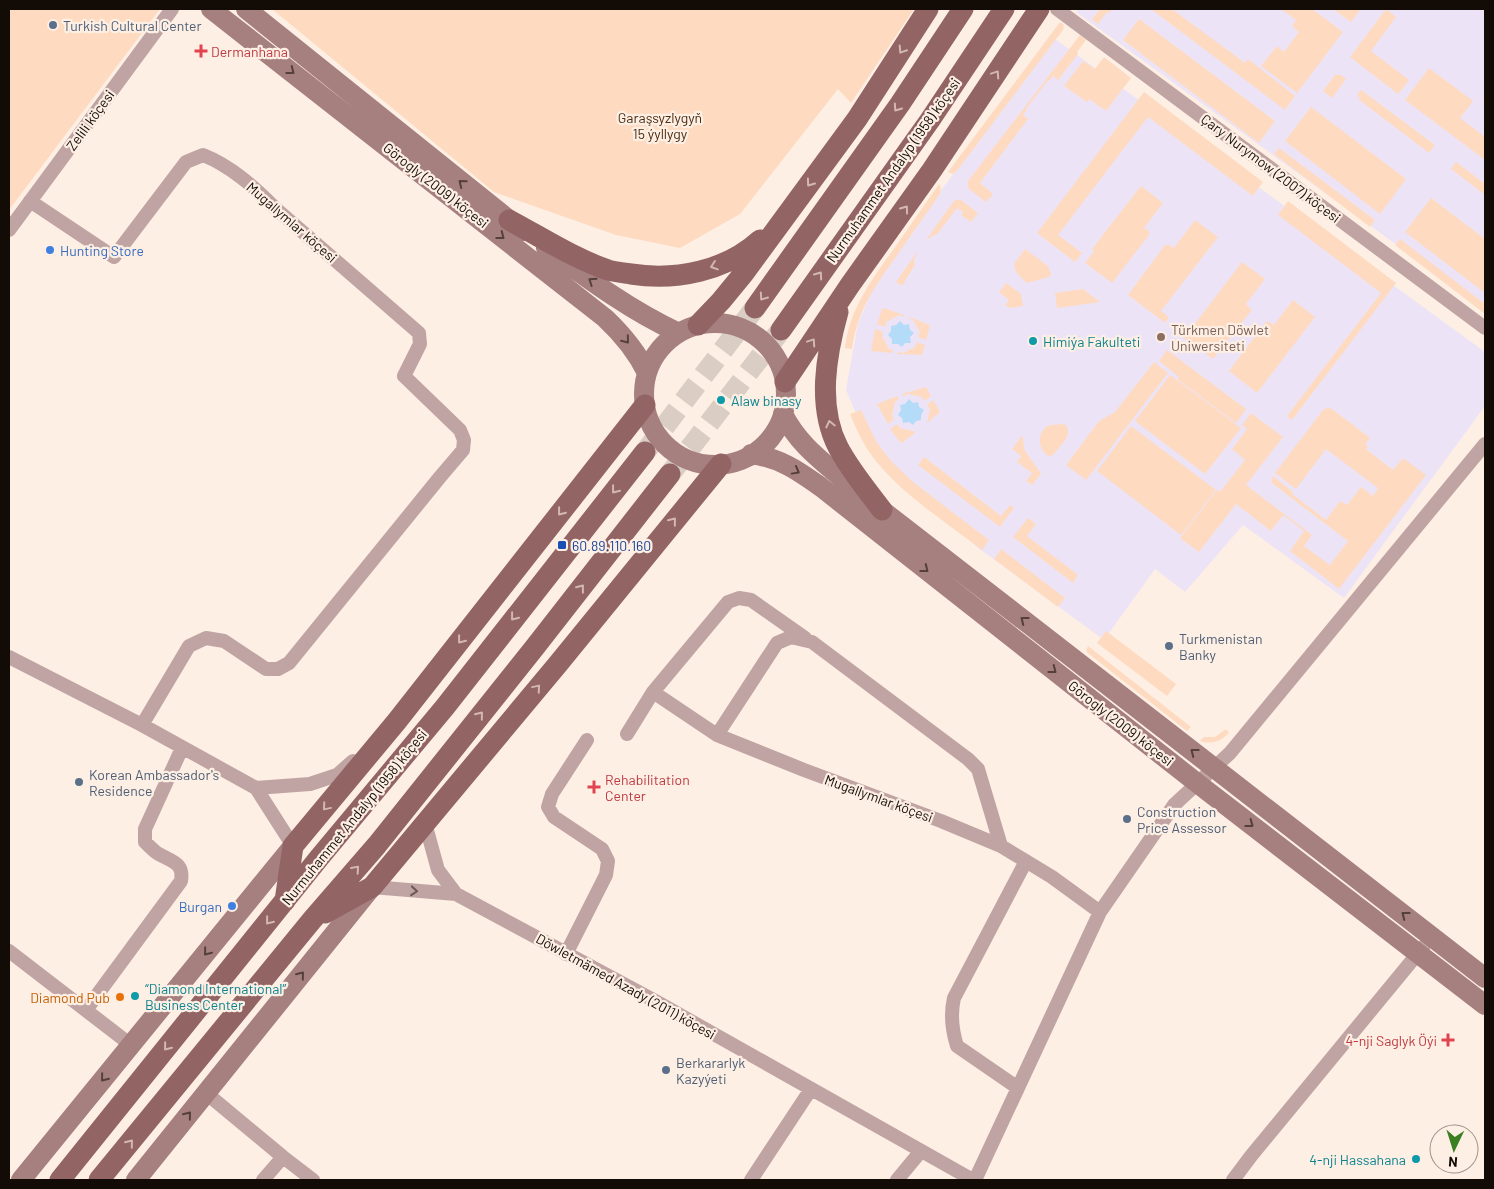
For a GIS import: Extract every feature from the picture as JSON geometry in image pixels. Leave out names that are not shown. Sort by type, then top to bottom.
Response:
[{"type":"main road","points":[[698,325],[721,301],[783,220],[857,118],[928,9]]},
{"type":"main road","points":[[755,308],[900,104],[963,9]]},
{"type":"main road","name":"Nurmuhammet Andalyp (1958) köçesi","points":[[781,330],[930,120],[1004,9]]},
{"type":"main road","points":[[785,382],[850,285],[932,170],[1039,9]]},
{"type":"main road","points":[[509,220],[578,257],[610,270],[648,277],[688,275],[719,265],[747,252],[783,220]]},
{"type":"main road","points":[[850,285],[838,313],[830,349],[826,381],[827,409],[833,434],[839,448],[852,470],[882,510]]},
{"type":"main road","points":[[285,901],[293,846],[397,721],[645,405]]},
{"type":"main road","name":"Nurmuhammet Andalyp (1958) köçesi","points":[[60,1180],[285,901],[445,707],[645,452]]},
{"type":"main road","points":[[312,920],[372,887],[558,664],[721,464]]},
{"type":"main road","points":[[99,1180],[312,920],[377,845],[670,474]]},
{"type":"main road","points":[[397,721],[445,707]]},
{"type":"main road","points":[[425,823],[462,738]]},
{"type":"street","name":"Zelili köçesi","points":[[9,230],[172,9]]},
{"type":"street","name":"Görogly (2009) köçesi","points":[[211,9],[605,318],[617,329],[634,350],[647,373]]},
{"type":"street","name":"Görogly (2009) köçesi","points":[[246,9],[509,220],[610,294],[656,323],[678,333]]},
{"type":"street","name":"Çary Nurymow (2007) köçesi","points":[[1057,9],[1485,328]]},
{"type":"street","name":"Mugallymlar köçesi","points":[[30,201],[114,257],[186,162],[203,156],[216,160],[255,188],[275,208],[419,333],[420,344],[404,376],[460,430],[464,440],[463,450],[289,663],[278,669],[266,669],[224,641],[206,638],[189,646],[142,726]]},
{"type":"street","points":[[714,323],[730,325],[758,338],[773,353],[785,382],[783,414],[774,433],[751,454],[736,461],[721,464],[700,463],[680,455],[656,434],[645,405],[644,384],[653,359],[662,346],[678,333],[698,325],[714,323]]},
{"type":"street","name":"Görogly (2009) köçesi","points":[[783,414],[790,428],[818,459],[1485,978]]},
{"type":"street","points":[[974,1180],[1100,912],[1174,805],[1230,753],[1485,444]]},
{"type":"street","name":"Görogly (2009) köçesi","points":[[751,454],[767,457],[779,462],[801,473],[821,487],[1197,783],[1485,1005]]},
{"type":"street","points":[[626,734],[653,692],[728,602],[739,598],[751,600],[812,642],[968,759],[978,769],[1001,846]]},
{"type":"street","points":[[717,735],[777,643],[791,637],[812,642]]},
{"type":"street","points":[[9,657],[256,788],[293,846],[21,1180]]},
{"type":"street","name":"Mugallymlar köçesi","points":[[653,692],[717,735],[804,770],[942,821],[1001,846],[1052,877],[1100,912]]},
{"type":"street","points":[[256,788],[310,784],[337,775],[397,721]]},
{"type":"street","points":[[566,954],[606,875],[608,861],[602,849],[554,817],[548,806],[552,794],[587,740]]},
{"type":"street","points":[[86,1010],[181,882],[182,872],[178,865],[155,852],[145,842],[146,829],[182,748]]},
{"type":"street","points":[[425,823],[438,870],[456,894]]},
{"type":"street","points":[[1018,1088],[957,1046],[953,1034],[951,1011],[954,998],[1026,861]]},
{"type":"street","points":[[136,1180],[372,887]]},
{"type":"street","name":"Döwletmämed Azady (2011) köçesi","points":[[372,887],[456,894],[657,1002],[974,1180]]},
{"type":"street","points":[[1233,1180],[1432,936]]},
{"type":"street","points":[[9,951],[131,1046]]},
{"type":"street","points":[[750,1180],[811,1089]]},
{"type":"street","points":[[206,1093],[313,1180]]},
{"type":"street","points":[[897,1180],[920,1151]]},
{"type":"street","points":[[263,1180],[283,1157]]},
{"type":"shaded area","points":[[1079,9],[1485,9],[1485,309],[1076,12]]},
{"type":"shaded area","name":"Türkmen Döwlet Uniwersiteti","points":[[1055,39],[1485,352],[1485,406],[1344,598],[1243,525],[1185,592],[1155,569],[1104,640],[977,547],[874,455],[846,390],[858,323],[881,270]]},
{"type":"green space","points":[[9,9],[160,9],[9,210]]},
{"type":"green space","name":"Garaşsyzlygyň 15 ýyllygy","points":[[272,9],[914,9],[851,103],[838,89],[740,214],[680,248],[616,235],[494,192]]},
{"type":"green space","points":[[1100,9],[1113,9],[1109,13],[1107,12],[1098,24],[1092,19]]},
{"type":"green space","points":[[1151,9],[1172,9],[1245,63],[1248,59],[1295,96],[1285,110]]},
{"type":"green space","points":[[1281,9],[1312,9],[1343,32],[1297,93],[1261,66],[1277,46],[1284,52],[1299,32],[1292,26],[1296,20]]},
{"type":"green space","points":[[1333,9],[1361,9],[1351,22]]},
{"type":"green space","points":[[1386,9],[1396,17],[1371,51],[1409,80],[1398,94],[1350,57]]},
{"type":"green space","points":[[1139,19],[1275,121],[1259,143],[1123,40]]},
{"type":"green space","points":[[1060,22],[1064,25],[1063,30],[957,171],[953,174],[948,172]]},
{"type":"green space","points":[[1080,35],[1086,40],[1077,52],[1078,54],[1058,80],[1053,76],[1048,80],[1026,109],[1023,115],[1028,119],[980,183],[993,194],[986,202],[969,189],[968,181]]},
{"type":"green space","points":[[1104,57],[1131,78],[1106,111],[1089,99],[1087,102],[1064,86],[1083,61],[1095,69]]},
{"type":"green space","points":[[1429,68],[1473,101],[1460,118],[1485,137],[1485,160],[1405,100]]},
{"type":"green space","points":[[1335,75],[1341,75],[1346,79],[1332,98],[1323,91]]},
{"type":"green space","points":[[1361,90],[1435,145],[1429,153],[1358,99],[1360,97],[1357,94]]},
{"type":"green space","points":[[1144,92],[1263,182],[1253,196],[1148,117],[1058,235],[1082,253],[1075,262],[1037,233]]},
{"type":"green space","points":[[1311,107],[1406,179],[1380,214],[1285,141]]},
{"type":"green space","points":[[1279,148],[1375,220],[1370,227],[1274,154]]},
{"type":"green space","points":[[1456,162],[1485,184],[1485,195],[1451,169]]},
{"type":"green space","points":[[939,184],[941,188],[940,194],[882,276],[869,298],[858,322],[852,349],[845,348],[851,320],[863,294]]},
{"type":"green space","points":[[1141,186],[1163,203],[1144,228],[1149,231],[1149,235],[1112,283],[1085,263],[1094,251],[1092,249]]},
{"type":"green space","points":[[1431,198],[1485,239],[1485,293],[1405,232]]},
{"type":"green space","points":[[961,200],[978,213],[971,222],[961,215],[963,212],[957,208],[938,233],[926,240],[953,202]]},
{"type":"green space","points":[[1288,201],[1396,283],[1292,420],[1287,416],[1381,293],[1278,215]]},
{"type":"green space","points":[[1195,220],[1218,237],[1161,311],[1169,317],[1165,323],[1128,295],[1165,245],[1174,248]]},
{"type":"green space","points":[[1400,239],[1485,304],[1485,314],[1395,245]]},
{"type":"green space","points":[[1025,249],[1048,266],[1051,274],[1049,277],[1027,283],[1018,275],[1014,264]]},
{"type":"green space","points":[[917,252],[914,261],[915,265],[902,286],[896,282]]},
{"type":"green space","points":[[1242,262],[1265,279],[1246,304],[1251,311],[1213,359],[1180,335],[1184,329],[1191,333],[1196,327],[1194,325]]},
{"type":"green space","points":[[1006,283],[1021,294],[1023,306],[1010,308],[1005,305],[1009,300],[999,292]]},
{"type":"green space","points":[[1083,289],[1100,302],[1057,308],[1055,293]]},
{"type":"green space","points":[[1293,300],[1315,317],[1257,393],[1229,371],[1266,322],[1274,325]]},
{"type":"green space","points":[[884,308],[904,315],[904,317],[899,315],[886,322],[885,327],[877,324]]},
{"type":"green space","points":[[909,317],[930,325],[926,340],[918,337],[920,332]]},
{"type":"green space","points":[[875,329],[883,332],[882,336],[889,349],[893,350],[892,353],[871,351]]},
{"type":"green space","points":[[917,342],[925,345],[922,355],[897,354],[898,352],[903,353],[915,347]]},
{"type":"green space","points":[[1167,350],[1246,409],[1236,423],[1177,379],[1179,377],[1159,361]]},
{"type":"green space","points":[[1154,362],[1168,373],[1086,480],[1066,465],[1099,421],[1115,412]]},
{"type":"green space","points":[[1170,375],[1241,428],[1205,474],[1135,421]]},
{"type":"green space","points":[[926,387],[931,396],[924,401],[922,397],[908,394],[903,396],[902,394]]},
{"type":"green space","points":[[897,396],[899,399],[895,402],[892,416],[894,419],[888,424],[877,404]]},
{"type":"green space","points":[[933,400],[940,412],[927,423],[930,409],[927,405]]},
{"type":"green space","points":[[1327,408],[1332,409],[1370,438],[1365,444],[1368,446],[1366,449],[1393,470],[1403,458],[1426,475],[1339,589],[1290,551],[1304,531],[1283,515],[1271,531],[1236,504],[1199,552],[1180,538],[1217,490],[1220,492],[1245,460],[1232,449],[1247,429],[1242,425],[1251,413],[1283,437],[1246,485],[1312,535],[1304,546],[1330,565],[1348,541],[1271,481],[1273,476],[1293,492],[1292,494],[1326,520],[1340,501],[1347,505],[1361,487],[1373,496],[1378,488],[1326,449],[1296,489],[1275,473],[1323,410]]},
{"type":"green space","points":[[861,410],[876,441],[891,461],[913,482],[989,540],[982,550],[940,519],[887,474],[864,444],[850,414]]},
{"type":"green space","points":[[897,424],[900,428],[916,432],[902,443],[890,429]]},
{"type":"green space","points":[[1066,425],[1068,429],[1067,437],[1053,455],[1048,456],[1041,447],[1041,434],[1048,426]]},
{"type":"green space","points":[[1131,426],[1216,490],[1181,535],[1097,471]]},
{"type":"green space","points":[[1022,435],[1025,451],[1041,474],[1032,485],[1026,481],[1032,473],[1017,462],[1021,456],[1012,449]]},
{"type":"green space","points":[[924,457],[1001,516],[1010,505],[1014,508],[1000,527],[918,465]]},
{"type":"green space","points":[[1028,518],[1036,524],[1027,536],[1078,575],[1073,583],[1013,537]]},
{"type":"green space","points":[[1001,549],[1065,598],[1058,607],[994,559]]},
{"type":"green space","points":[[1106,631],[1176,684],[1167,696],[1097,643]]},
{"type":"green space","points":[[1088,646],[1191,727],[1187,731],[1089,654],[1086,651]]},
{"type":"green space","points":[[1226,729],[1229,733],[1219,740],[1208,743],[1200,741],[1204,737],[1215,737]]},
{"type":"water","points":[[900,321],[904,325],[909,324],[910,330],[914,333],[910,337],[911,343],[905,343],[902,347],[898,344],[892,344],[892,339],[888,335],[891,331],[891,326],[896,325]]},
{"type":"water","points":[[909,399],[913,403],[918,402],[919,407],[924,410],[921,420],[916,421],[913,425],[909,422],[903,423],[902,418],[898,415],[901,410],[900,405],[905,404]]},
{"type":"tunnel","points":[[645,452],[755,308]]},
{"type":"tunnel","points":[[670,474],[781,330]]},
{"type":"place","name":"Turkish Cultural Center","points":[[53,25]]},
{"type":"place","name":"Dermanhana","points":[[201,51]]},
{"type":"place","name":"Hunting Store","points":[[50,250]]},
{"type":"place","name":"Türkmen Döwlet Uniwersiteti","points":[[1161,337]]},
{"type":"place","name":"Himiýa Fakulteti","points":[[1033,341]]},
{"type":"place","name":"Alaw binasy","points":[[721,400]]},
{"type":"place","name":"60.89.110.160","points":[[562,545]]},
{"type":"place","name":"Turkmenistan Banky","points":[[1169,646]]},
{"type":"place","name":"Korean Ambassador's Residence","points":[[79,782]]},
{"type":"place","name":"Rehabilitation Center","points":[[594,787]]},
{"type":"place","name":"Construction Price Assessor","points":[[1127,819]]},
{"type":"place","name":"Burgan","points":[[232,906]]},
{"type":"place","name":"“Diamond International” Business Center","points":[[135,996]]},
{"type":"place","name":"Diamond Pub","points":[[120,997]]},
{"type":"place","name":"4-nji Saglyk Öýi","points":[[1448,1040]]},
{"type":"place","name":"Berkararlyk Kazyýeti","points":[[666,1070]]},
{"type":"place","name":"4-nji Hassahana","points":[[1416,1159]]}]
